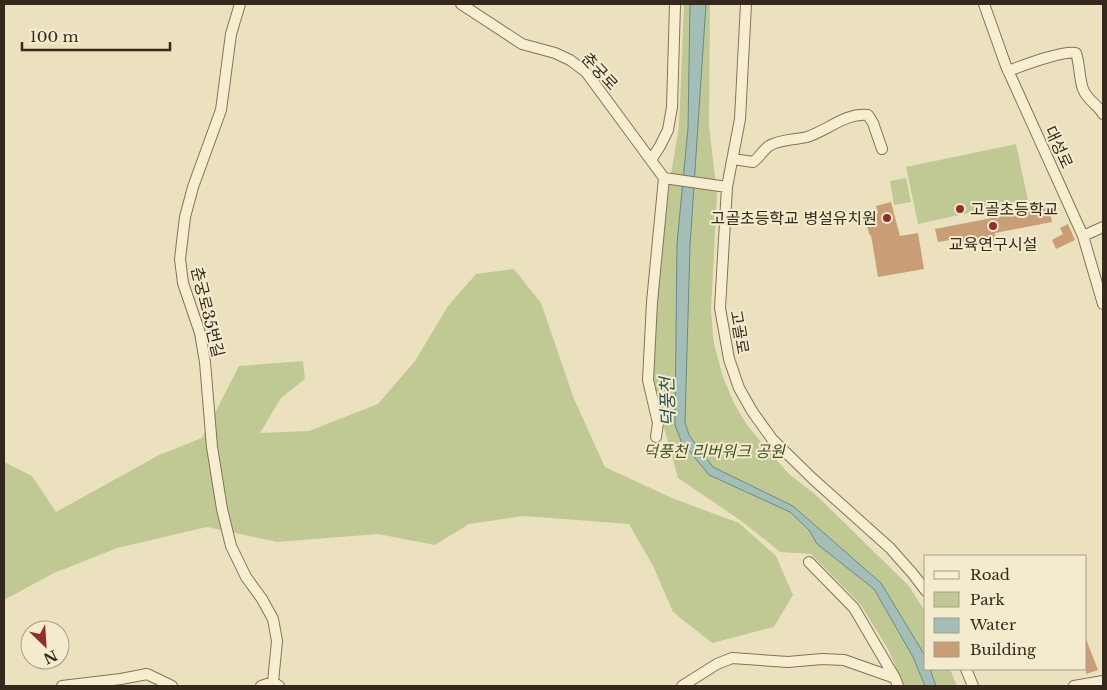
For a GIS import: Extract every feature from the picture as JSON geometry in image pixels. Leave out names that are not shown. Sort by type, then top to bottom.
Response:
[{"type":"street","name":"춘궁로35번길","points":[[240,4],[231,34],[221,110],[184,217],[180,259],[183,283],[200,333],[212,447],[222,509],[231,546],[246,577],[262,599],[273,619],[277,641],[276,684]]},
{"type":"street","name":"춘궁로","points":[[460,4],[522,44],[554,53],[570,60],[586,72],[664,178]]},
{"type":"street","points":[[651,160],[668,130],[672,107],[675,4]]},
{"type":"street","name":"고골로","points":[[746,4],[740,119],[727,187],[720,308],[729,358],[739,388],[752,411],[772,439],[813,479],[890,548],[924,588]]},
{"type":"street","name":"대성로","points":[[984,4],[1008,70],[1083,236],[1103,303]]},
{"type":"street","points":[[1008,70],[1052,57],[1072,52],[1076,53],[1083,90],[1090,100],[1100,108],[1103,114]]},
{"type":"street","points":[[733,158],[752,162],[769,146],[783,141],[807,137],[852,116],[862,114],[868,115],[882,149]]},
{"type":"street","points":[[656,437],[658,423],[648,380],[652,302],[664,178],[727,187]]},
{"type":"street","points":[[1083,236],[1103,227]]},
{"type":"street","points":[[809,562],[854,608],[896,682]]},
{"type":"street","points":[[682,686],[717,664],[732,658],[788,662],[822,659],[844,660],[896,682]]},
{"type":"street","points":[[966,670],[973,686]]},
{"type":"street","points":[[62,686],[121,680],[147,674],[172,686]]},
{"type":"street","points":[[1074,686],[1103,681]]},
{"type":"street","points":[[261,686],[276,684]]},
{"type":"green space","name":"덕풍천 리버워크 공원","points":[[684,4],[710,4],[709,126],[717,193],[711,312],[714,344],[723,377],[734,403],[747,425],[789,474],[816,495],[909,586],[924,610],[924,670],[950,670],[957,686],[904,686],[889,651],[861,605],[811,554],[780,552],[740,520],[678,478],[660,413],[652,368],[669,186],[679,126]]},
{"type":"green space","points":[[1016,144],[1028,200],[918,224],[906,167]]},
{"type":"green space","points":[[906,178],[911,202],[894,205],[890,181]]},
{"type":"green space","points":[[514,269],[541,303],[574,399],[605,467],[672,498],[739,523],[776,556],[793,595],[774,627],[712,643],[673,612],[653,566],[629,524],[524,516],[469,524],[435,545],[378,534],[277,542],[207,527],[117,548],[54,573],[4,600],[4,462],[32,476],[56,512],[159,455],[202,438],[239,366],[303,361],[305,379],[281,398],[260,433],[309,431],[378,404],[415,361],[448,306],[476,274]]},
{"type":"water","points":[[690,4],[706,4],[690,246],[685,422],[689,435],[713,467],[793,506],[881,583],[924,654],[924,670],[930,670],[936,686],[925,686],[913,657],[874,589],[817,544],[809,530],[790,512],[709,475],[681,441],[675,425],[677,244],[688,128]]},
{"type":"building","points":[[891,202],[900,236],[918,233],[924,269],[878,277],[871,235],[864,217],[878,213],[876,206]]},
{"type":"building","name":"교육연구시설","points":[[1049,207],[1052,222],[995,233],[996,240],[982,243],[981,240],[963,243],[962,238],[938,242],[935,229]]},
{"type":"building","points":[[1068,224],[1075,240],[1056,249],[1052,240],[1063,234],[1060,228]]},
{"type":"building","points":[[1087,642],[1098,670],[1086,674],[1087,670]]},
{"type":"place","name":"고골초등학교","points":[[960,209]]},
{"type":"place","name":"고골초등학교 병설유치원","points":[[887,218]]},
{"type":"place","name":"교육연구시설","points":[[993,226]]},
{"type":"water label","name":"덕풍천","points":[[668,402]]}]
